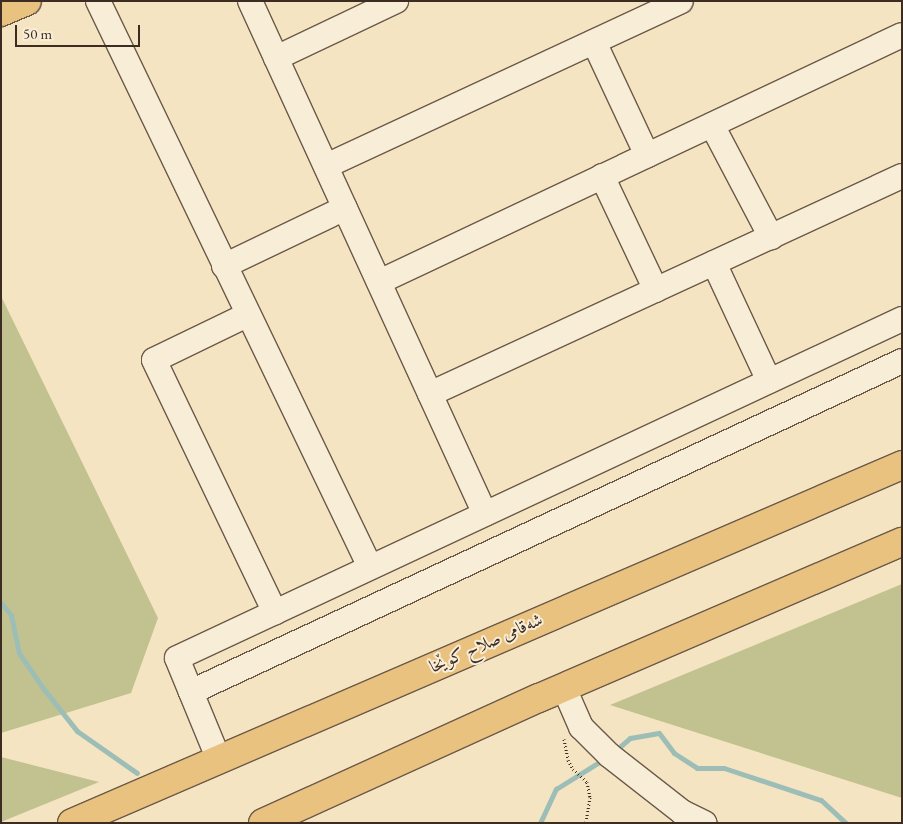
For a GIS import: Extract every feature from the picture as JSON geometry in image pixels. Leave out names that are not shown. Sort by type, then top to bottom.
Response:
[{"type":"main road","points":[[1,12],[27,1]]},
{"type":"main road","name":"شەقامی صلاح کوێخا","points":[[72,823],[506,634],[902,465]]},
{"type":"main road","points":[[263,823],[564,688],[902,542]]},
{"type":"street","points":[[98,1],[370,568]]},
{"type":"street","points":[[250,1],[485,514]]},
{"type":"street","points":[[276,58],[396,1]]},
{"type":"street","points":[[326,166],[594,42],[668,4]]},
{"type":"street","points":[[379,282],[902,35]]},
{"type":"street","points":[[594,42],[647,155]]},
{"type":"street","points":[[712,125],[771,237]]},
{"type":"street","points":[[602,176],[656,290]]},
{"type":"street","points":[[430,394],[902,176]]},
{"type":"street","points":[[224,266],[345,208]]},
{"type":"street","points":[[714,263],[769,381]]},
{"type":"street","points":[[247,315],[154,360],[275,612]]},
{"type":"street","points":[[219,760],[177,658],[902,319]]},
{"type":"street","points":[[191,692],[902,361]]},
{"type":"street","points":[[705,823],[682,812],[609,756],[582,728],[564,688],[902,551]]},
{"type":"path","points":[[564,737],[568,760],[587,782],[590,797],[586,823]]},
{"type":"green space","points":[[1,296],[158,618],[131,693],[1,733]]},
{"type":"green space","points":[[902,584],[902,798],[610,705]]},
{"type":"green space","points":[[1,757],[99,782],[1,822]]},
{"type":"waterway","points":[[1,603],[11,615],[19,653],[43,688],[77,731],[137,773]]},
{"type":"waterway","points":[[615,751],[630,738],[659,733],[674,753],[697,768],[724,768],[821,800],[846,823]]},
{"type":"waterway","points":[[540,823],[556,789],[604,759]]}]
